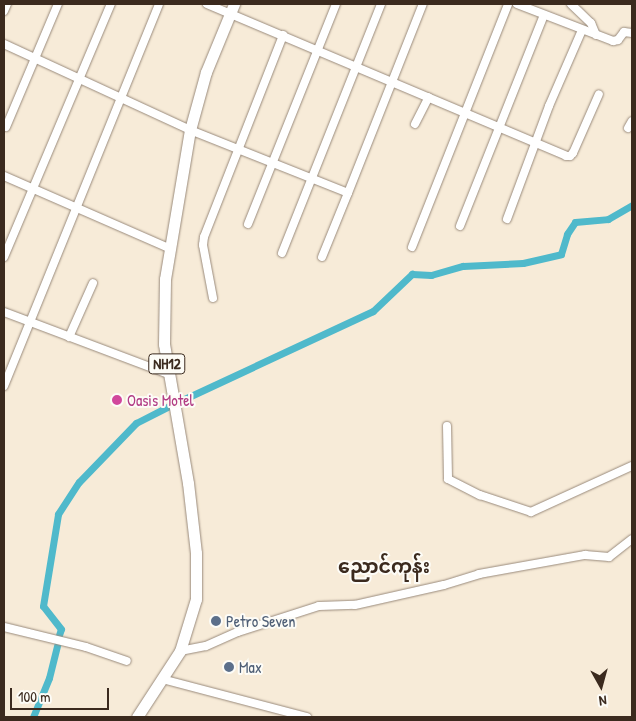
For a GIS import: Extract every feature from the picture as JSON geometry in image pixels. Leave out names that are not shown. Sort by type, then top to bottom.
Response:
[{"type":"highway","name":"NH12","points":[[137,717],[180,650],[196,599],[196,553],[188,483],[168,374],[163,328],[169,248],[190,130],[206,72],[232,8]]},
{"type":"street","points":[[4,10],[7,4]]},
{"type":"street","points":[[6,127],[58,4]]},
{"type":"street","points":[[4,257],[78,77],[111,4]]},
{"type":"street","points":[[4,386],[159,4]]},
{"type":"street","points":[[208,4],[232,8],[316,50],[356,65],[570,156],[599,94]]},
{"type":"street","points":[[248,224],[336,4]]},
{"type":"street","points":[[282,253],[381,4]]},
{"type":"street","points":[[322,258],[423,4]]},
{"type":"street","points":[[412,247],[508,4]]},
{"type":"street","points":[[517,4],[613,41],[618,40],[624,32],[632,33]]},
{"type":"street","points":[[571,4],[591,23],[596,35]]},
{"type":"street","points":[[460,226],[544,15]]},
{"type":"street","points":[[507,219],[549,106],[582,30]]},
{"type":"street","points":[[214,298],[203,245],[204,237],[283,35]]},
{"type":"street","points":[[4,44],[190,130],[348,193]]},
{"type":"street","points":[[415,124],[430,97]]},
{"type":"street","points":[[4,176],[169,248]]},
{"type":"street","points":[[69,338],[94,283]]},
{"type":"street","points":[[4,312],[168,374]]},
{"type":"street","points":[[447,426],[448,479],[480,495],[530,512],[632,466]]},
{"type":"street","points":[[180,650],[206,646],[238,632],[319,606],[355,606],[418,589],[444,585],[479,574],[585,555],[609,557],[632,539]]},
{"type":"street","points":[[4,626],[86,647],[127,661]]},
{"type":"street","points":[[162,680],[307,717]]},
{"type":"waterway","points":[[180,401],[373,311],[412,274],[431,275],[463,266],[523,263],[561,254],[567,234],[575,222],[608,219],[632,205]]},
{"type":"waterway","points":[[59,635],[61,629],[43,606],[58,514],[79,482],[136,423],[168,407]]},
{"type":"waterway","points":[[33,717],[49,678],[57,645]]},
{"type":"place","name":"Oasis Motel","points":[[117,400]]},
{"type":"place","name":"Petro Seven","points":[[216,621]]},
{"type":"place","name":"Max","points":[[229,667]]},
{"type":"district","name":"ညောင်ကုန်း","points":[[384,567]]}]
